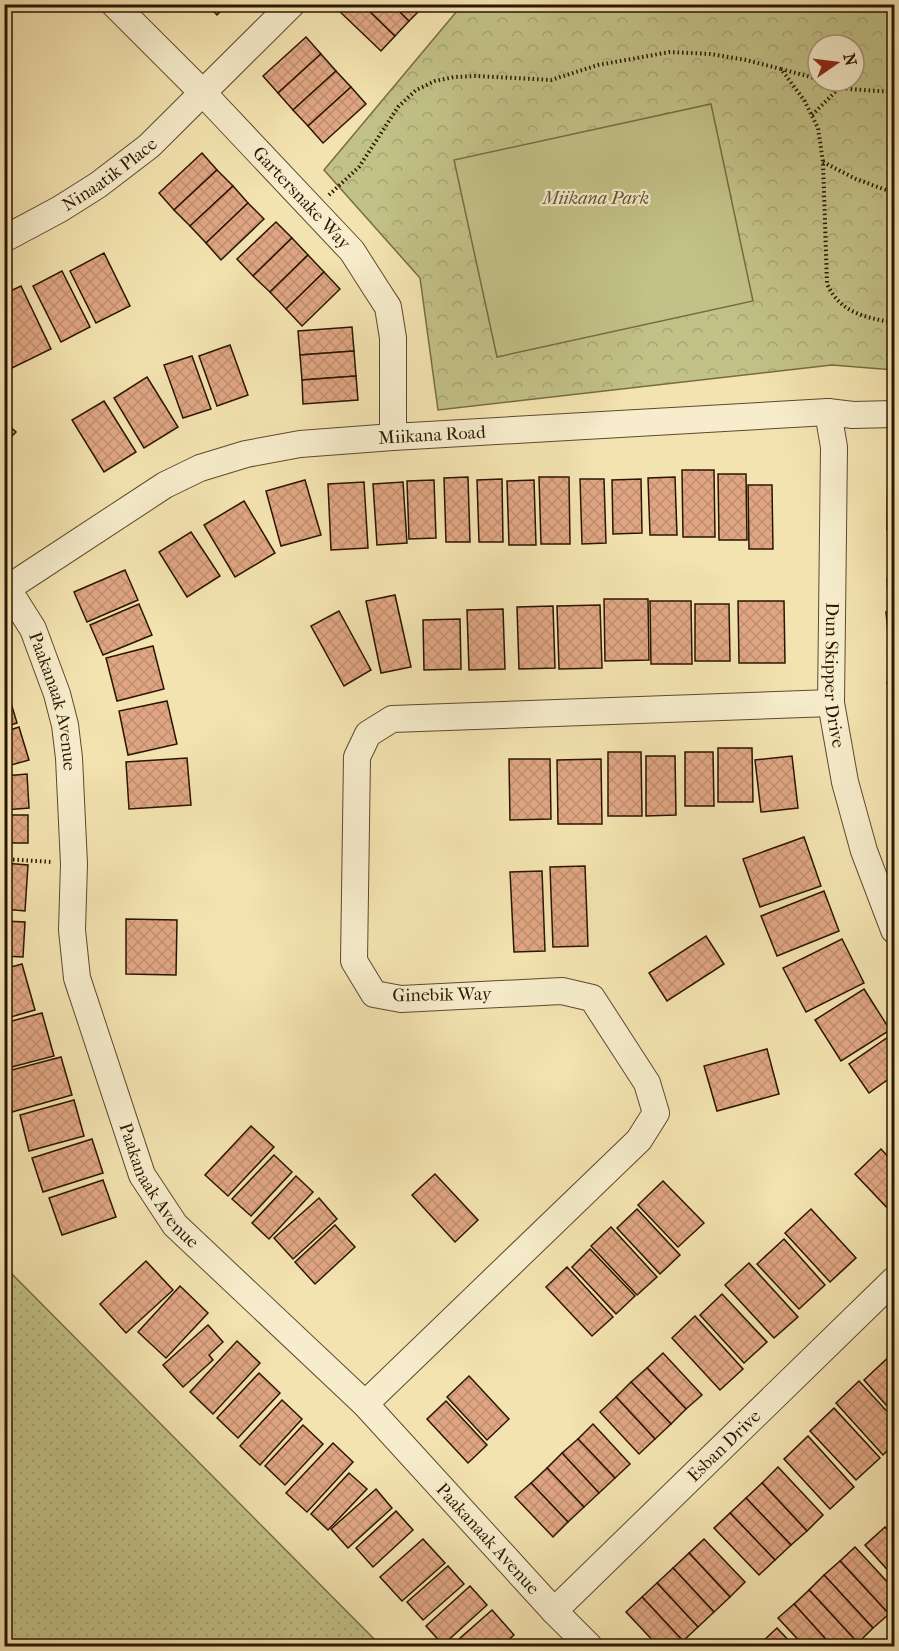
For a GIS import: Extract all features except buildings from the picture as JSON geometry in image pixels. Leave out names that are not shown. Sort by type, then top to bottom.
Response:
[{"type":"street","name":"Gartersnake Way","points":[[114,4],[203,93],[352,251],[388,307],[393,338],[393,437]]},
{"type":"street","name":"Ninaatik Place","points":[[4,239],[60,209],[98,185],[149,146],[292,4]]},
{"type":"street","name":"Miikana Road","points":[[6,585],[165,485],[200,468],[246,454],[300,444],[393,437],[828,412],[853,415],[894,414]]},
{"type":"street","name":"Dun Skipper Drive","points":[[828,412],[834,447],[831,703],[845,782],[864,852],[894,930]]},
{"type":"street","name":"Paakanaak Avenue","points":[[6,585],[33,629],[60,704],[65,725],[69,758],[74,864],[72,930],[76,978],[142,1174],[175,1225],[365,1404],[589,1647]]},
{"type":"street","name":"Ginebik Way","points":[[365,1404],[639,1140],[656,1113],[647,1083],[592,998],[562,991],[401,999],[374,994],[354,961],[357,757],[368,734],[393,719],[831,703]]},
{"type":"street","name":"Esban Drive","points":[[554,1611],[894,1280]]},
{"type":"path","points":[[313,210],[359,167],[402,102],[416,90],[435,81],[477,76],[551,80],[598,65],[670,52],[710,54],[806,76]]},
{"type":"path","points":[[781,69],[812,115],[818,128],[823,162],[827,284],[832,295],[844,307],[864,316],[894,323]]},
{"type":"path","points":[[866,90],[894,92]]},
{"type":"path","points":[[812,115],[833,93]]},
{"type":"path","points":[[823,162],[864,183],[889,190],[894,189]]},
{"type":"path","points":[[889,190],[894,214]]},
{"type":"path","points":[[4,859],[74,864]]},
{"type":"green space","name":"Miikana Park","points":[[462,5],[894,5],[894,370],[832,365],[438,410],[420,278],[324,170]]},
{"type":"green space","points":[[711,104],[753,301],[497,357],[454,160]]},
{"type":"green space","points":[[5,1267],[381,1646],[5,1646]]}]
